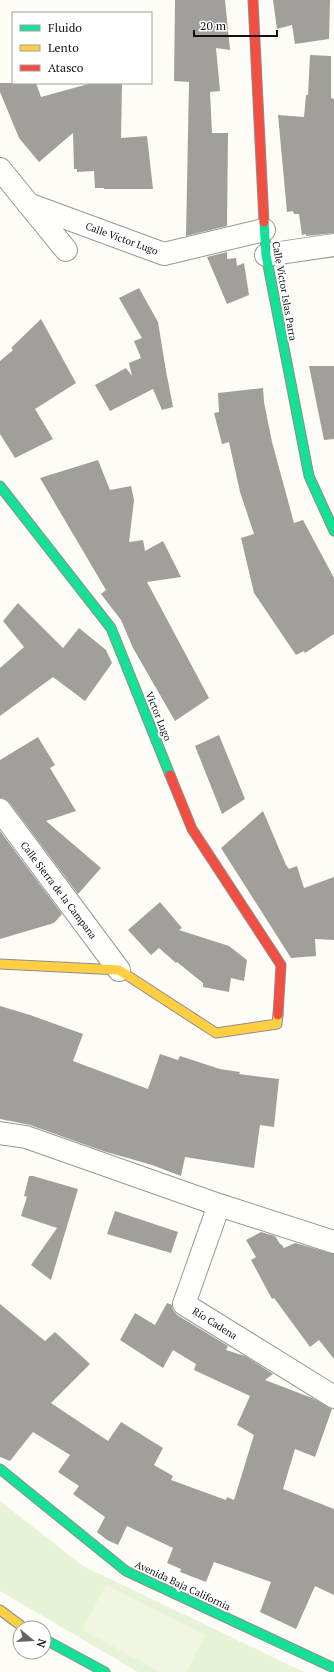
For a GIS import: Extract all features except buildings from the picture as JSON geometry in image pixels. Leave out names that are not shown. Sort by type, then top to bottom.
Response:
[{"type":"street","name":"Calle Víctor Islas Parra","points":[[253,0],[266,255],[309,476],[334,531]]},
{"type":"street","points":[[0,169],[66,250]]},
{"type":"street","name":"Calle Víctor Lugo","points":[[28,204],[164,254],[264,230]]},
{"type":"street","points":[[266,255],[334,245]]},
{"type":"street","name":"Victor Lugo","points":[[0,486],[111,628],[192,829],[281,965],[277,1024],[216,1033],[119,970]]},
{"type":"street","name":"Calle Sierra de la Campana","points":[[0,810],[119,970]]},
{"type":"street","points":[[0,964],[119,970]]},
{"type":"street","points":[[0,1133],[26,1137],[219,1205],[334,1242]]},
{"type":"street","name":"Río Cadena","points":[[219,1205],[184,1304],[334,1398]]},
{"type":"street","name":"Avenida Baja California","points":[[0,1469],[126,1571],[334,1668]]},
{"type":"street","points":[[0,1610],[13,1620]]},
{"type":"street","points":[[52,1643],[105,1672]]},
{"type":"green space","points":[[0,1501],[83,1566],[304,1672],[138,1672],[52,1622],[52,1620],[49,1620],[0,1591]]},
{"type":"green space","points":[[106,1585],[205,1635],[187,1672],[161,1672],[82,1630]]},
{"type":"traffic: fast","points":[[264,222],[266,255],[309,476],[334,531]]},
{"type":"traffic: fast","points":[[0,486],[111,628],[170,775]]},
{"type":"traffic: fast","points":[[0,1469],[126,1571],[334,1668]]},
{"type":"traffic: fast","points":[[52,1643],[105,1672]]},
{"type":"traffic: slow","points":[[0,964],[119,970],[216,1033],[277,1024],[278,1015]]},
{"type":"traffic: slow","points":[[0,1610],[13,1620]]},
{"type":"traffic: jam","points":[[253,0],[264,222]]},
{"type":"traffic: jam","points":[[170,775],[192,829],[281,965],[278,1015]]}]
